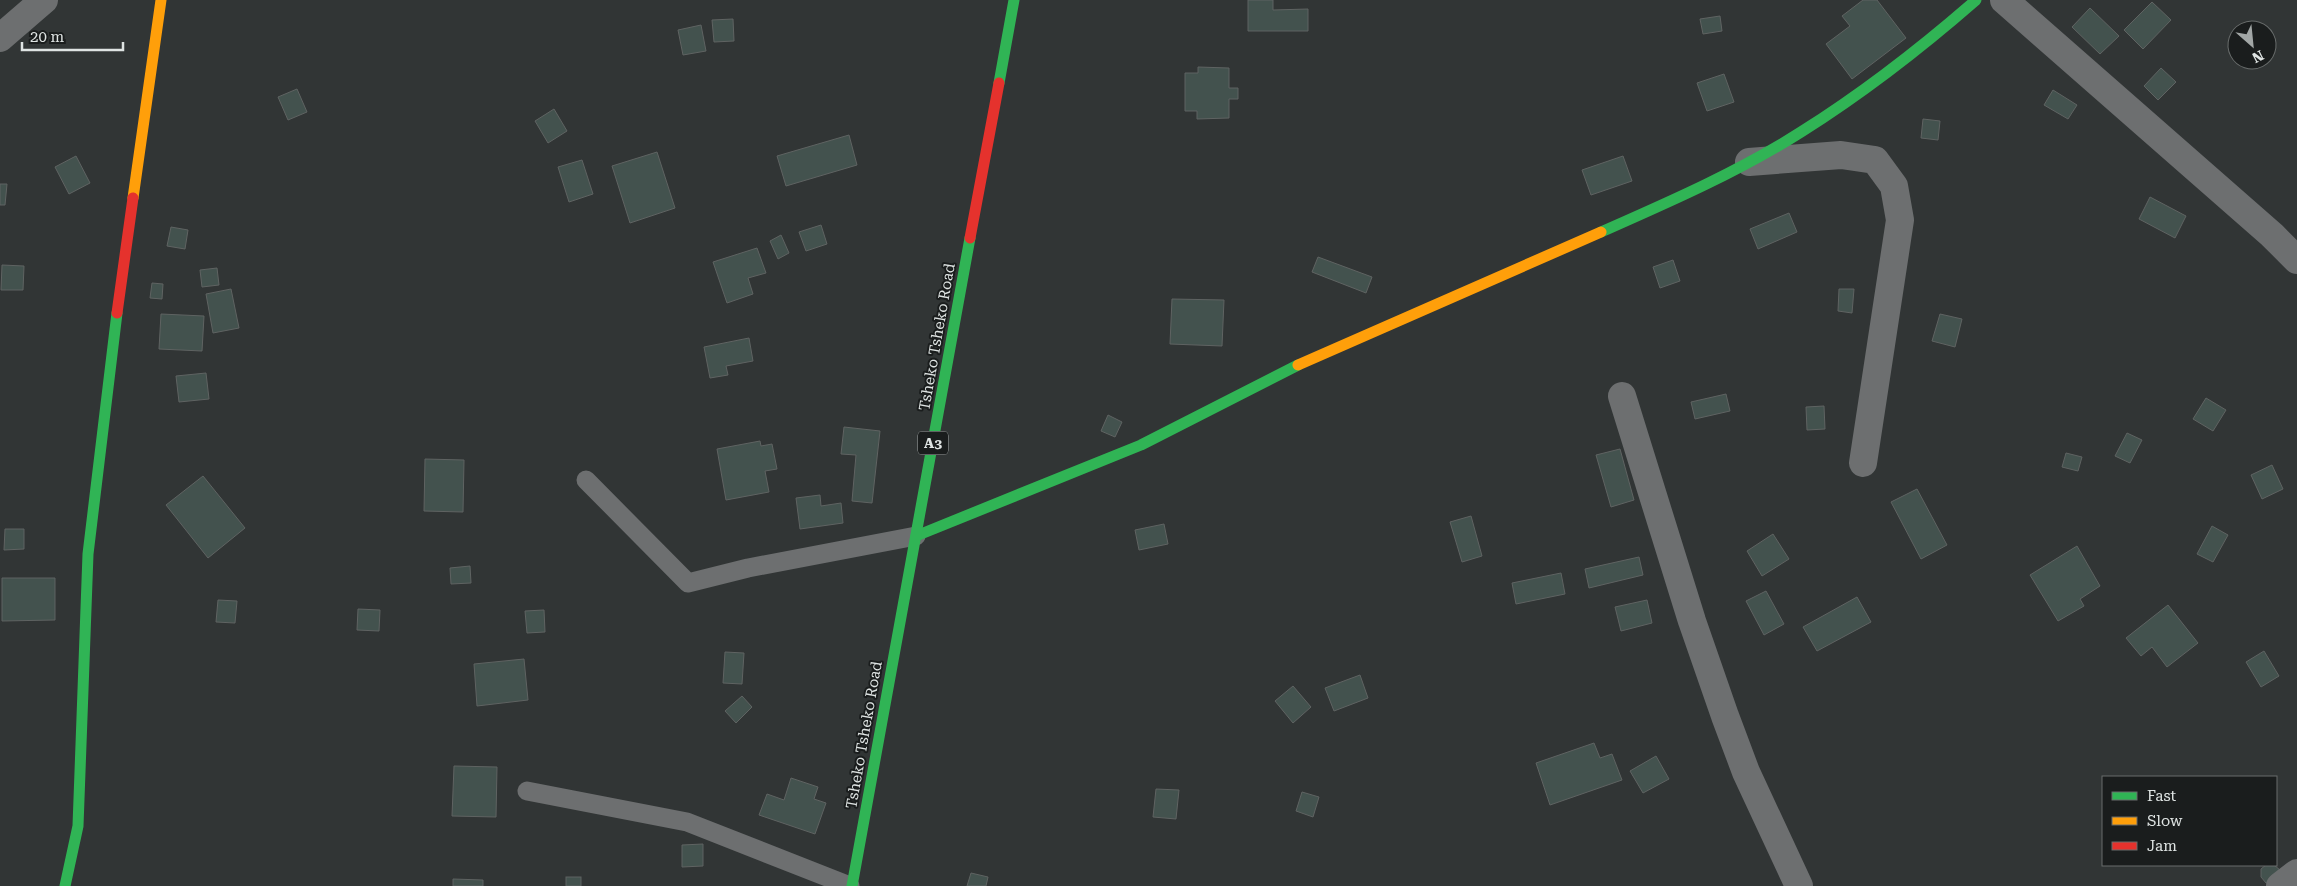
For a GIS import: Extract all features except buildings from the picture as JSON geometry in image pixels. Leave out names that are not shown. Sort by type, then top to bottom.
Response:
[{"type":"main road","points":[[65,886],[78,826],[82,665],[88,554],[125,255],[161,0]]},
{"type":"main road","name":"Tsheko Tsheko Road","points":[[851,886],[1014,0]]},
{"type":"main road","points":[[916,536],[1140,445],[1202,415],[1282,372],[1658,207],[1749,162],[1801,132],[1921,48],[1976,0]]},
{"type":"street","points":[[0,38],[44,0]]},
{"type":"street","points":[[2004,0],[2272,235],[2297,260]]},
{"type":"street","points":[[1749,162],[1842,155],[1875,160],[1894,186],[1900,220],[1863,463]]},
{"type":"street","points":[[1622,396],[1692,621],[1724,716],[1746,772],[1799,886]]},
{"type":"street","points":[[2280,886],[2297,873]]},
{"type":"lane","points":[[586,480],[688,583],[748,568],[916,536]]},
{"type":"lane","points":[[528,791],[687,822],[851,886]]},
{"type":"traffic: fast","points":[[999,83],[1014,0]]},
{"type":"traffic: fast","points":[[1601,232],[1678,198],[1777,147],[1847,102],[1976,0]]},
{"type":"traffic: fast","points":[[852,886],[970,238]]},
{"type":"traffic: fast","points":[[65,886],[78,826],[88,554],[117,313]]},
{"type":"traffic: fast","points":[[916,536],[1141,445],[1298,365]]},
{"type":"traffic: slow","points":[[133,198],[161,0]]},
{"type":"traffic: slow","points":[[1298,365],[1601,232]]},
{"type":"traffic: jam","points":[[970,238],[999,83]]},
{"type":"traffic: jam","points":[[117,313],[133,198]]}]
